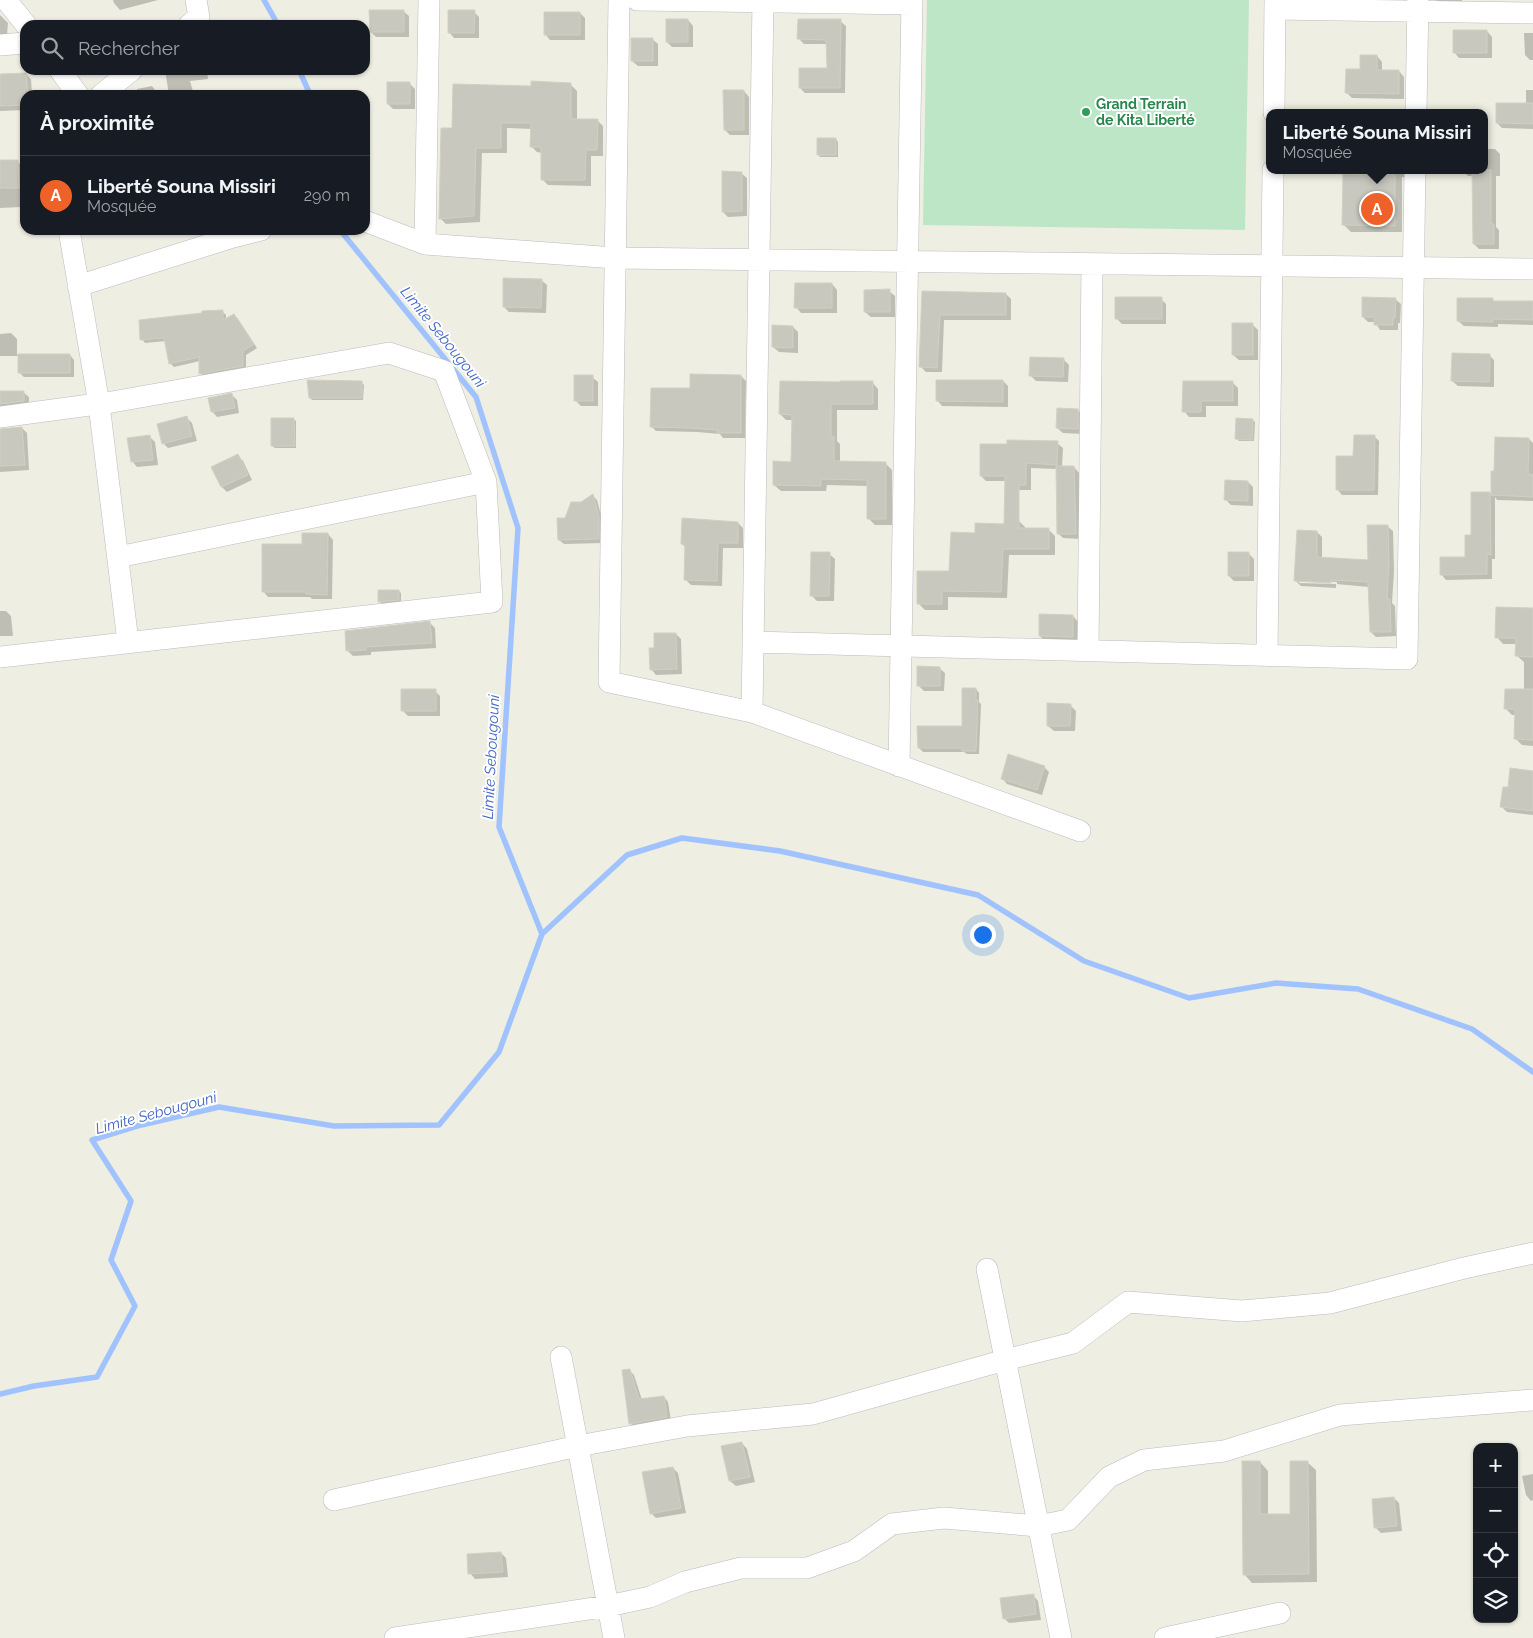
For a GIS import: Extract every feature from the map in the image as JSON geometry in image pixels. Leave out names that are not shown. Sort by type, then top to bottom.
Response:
[{"type":"street","points":[[6,0],[22,20]]},
{"type":"street","points":[[195,20],[199,17],[196,0]]},
{"type":"street","points":[[425,244],[429,0]]},
{"type":"street","points":[[620,0],[609,682],[752,712],[1080,831]]},
{"type":"street","points":[[637,0],[912,2],[899,766]]},
{"type":"street","points":[[752,712],[763,1]]},
{"type":"street","points":[[1274,109],[1275,5],[1418,6],[1533,13]]},
{"type":"street","points":[[1416,109],[1418,6]]},
{"type":"street","points":[[0,45],[20,43]]},
{"type":"street","points":[[64,75],[74,90]]},
{"type":"street","points":[[107,90],[126,75]]},
{"type":"street","points":[[1267,655],[1273,174]]},
{"type":"street","points":[[753,642],[1407,659],[1415,174]]},
{"type":"street","points":[[370,223],[425,244],[616,258],[1533,269]]},
{"type":"street","points":[[70,235],[99,404],[128,642]]},
{"type":"street","points":[[78,286],[226,235]]},
{"type":"street","points":[[1088,651],[1092,264]]},
{"type":"street","points":[[0,417],[99,404],[390,353],[444,371],[486,482],[492,602],[0,657]]},
{"type":"street","points":[[118,557],[486,482]]},
{"type":"street","points":[[334,1500],[578,1446],[687,1426],[813,1414],[1005,1360],[1073,1343],[1128,1302],[1242,1311],[1330,1304],[1464,1268],[1533,1253]]},
{"type":"street","points":[[986,1269],[1061,1638]]},
{"type":"street","points":[[561,1357],[614,1638]]},
{"type":"street","points":[[395,1638],[608,1606],[650,1597],[685,1582],[741,1568],[807,1568],[854,1551],[892,1524],[944,1518],[1038,1526],[1068,1520],[1109,1477],[1144,1460],[1224,1451],[1340,1415],[1533,1400]]},
{"type":"street","points":[[1164,1638],[1280,1613]]},
{"type":"green space","name":"Grand Terrain de Kita Liberté","points":[[927,0],[1249,0],[1245,230],[923,225]]},
{"type":"building","points":[[369,10],[404,10],[404,32],[370,32]]},
{"type":"building","points":[[448,10],[475,10],[474,33],[448,33]]},
{"type":"building","points":[[544,12],[580,12],[580,35],[544,35]]},
{"type":"building","points":[[666,19],[688,19],[688,42],[666,42]]},
{"type":"building","points":[[798,19],[841,19],[840,88],[799,88],[799,68],[827,68],[826,40],[797,39]]},
{"type":"building","points":[[1453,30],[1487,30],[1487,53],[1453,53]]},
{"type":"building","points":[[631,38],[653,38],[653,61],[631,61]]},
{"type":"building","points":[[1360,55],[1377,55],[1377,70],[1399,70],[1399,94],[1345,93],[1346,69],[1360,69]]},
{"type":"building","points":[[20,73],[20,75],[26,75],[28,90],[20,90],[20,105],[0,106],[0,74]]},
{"type":"building","points":[[531,81],[571,83],[571,119],[598,119],[597,150],[586,150],[585,180],[541,180],[541,147],[530,147],[531,123],[501,123],[501,148],[476,148],[474,216],[439,219],[441,128],[452,128],[453,84],[531,86]]},
{"type":"building","points":[[387,82],[410,82],[410,104],[387,104]]},
{"type":"building","points":[[723,90],[744,90],[744,130],[724,130]]},
{"type":"building","points":[[1496,103],[1533,103],[1533,124],[1496,123]]},
{"type":"building","points":[[817,138],[836,138],[836,155],[817,155]]},
{"type":"building","points":[[0,160],[18,160],[19,188],[0,188]]},
{"type":"building","points":[[1488,170],[1491,170],[1491,224],[1494,224],[1494,244],[1473,244],[1472,174],[1488,174]]},
{"type":"building","points":[[722,171],[742,172],[742,211],[722,212]]},
{"type":"building","points":[[1343,174],[1395,175],[1395,226],[1342,225]]},
{"type":"building","points":[[503,278],[542,279],[541,308],[503,307]]},
{"type":"building","points":[[795,283],[832,283],[832,308],[794,308]]},
{"type":"building","points":[[890,289],[890,312],[864,312],[864,290]]},
{"type":"building","points":[[922,291],[1006,293],[1006,315],[940,315],[937,368],[919,367]]},
{"type":"building","points":[[1115,297],[1162,297],[1162,319],[1115,319]]},
{"type":"building","points":[[1362,297],[1396,298],[1393,325],[1374,325],[1374,317],[1362,317]]},
{"type":"building","points":[[1457,298],[1493,298],[1493,301],[1533,301],[1533,320],[1493,319],[1493,322],[1457,321]]},
{"type":"building","points":[[223,310],[223,320],[234,314],[254,344],[243,351],[243,366],[199,374],[199,357],[169,364],[164,338],[140,340],[139,320]]},
{"type":"building","points":[[1232,323],[1253,323],[1253,355],[1232,355]]},
{"type":"building","points":[[772,325],[793,326],[793,348],[772,347]]},
{"type":"building","points":[[1452,353],[1490,354],[1489,382],[1451,381]]},
{"type":"building","points":[[18,354],[70,354],[70,373],[18,373]]},
{"type":"building","points":[[1030,357],[1064,358],[1063,377],[1029,376]]},
{"type":"building","points":[[690,374],[741,375],[741,433],[717,433],[717,430],[691,428],[650,427],[651,388],[690,388]]},
{"type":"building","points":[[574,375],[593,375],[593,401],[574,401]]},
{"type":"building","points":[[307,380],[362,381],[362,398],[309,398]]},
{"type":"building","points":[[936,380],[1003,380],[1003,402],[936,401]]},
{"type":"building","points":[[780,381],[873,381],[873,404],[831,404],[831,437],[834,437],[834,461],[886,462],[886,519],[867,519],[867,480],[821,479],[821,486],[773,485],[773,461],[791,462],[792,415],[779,414]]},
{"type":"building","points":[[1183,381],[1233,381],[1233,401],[1201,401],[1201,412],[1182,412]]},
{"type":"building","points":[[0,391],[24,391],[24,401],[0,404]]},
{"type":"building","points":[[232,393],[235,408],[211,412],[208,398]]},
{"type":"building","points":[[1057,408],[1078,409],[1078,429],[1056,428]]},
{"type":"building","points":[[187,416],[192,436],[162,444],[157,424]]},
{"type":"building","points":[[271,418],[294,418],[295,446],[271,446]]},
{"type":"building","points":[[1236,418],[1253,419],[1252,440],[1235,439]]},
{"type":"building","points":[[22,427],[25,465],[0,466],[0,429]]},
{"type":"building","points":[[150,435],[153,460],[131,462],[127,438]]},
{"type":"building","points":[[1354,435],[1375,435],[1374,490],[1336,490],[1336,456],[1353,456]]},
{"type":"building","points":[[1495,437],[1529,438],[1528,474],[1533,475],[1533,497],[1491,495],[1491,471],[1494,471]]},
{"type":"building","points":[[1007,440],[1058,441],[1057,465],[1026,463],[1026,485],[1019,485],[1019,528],[1049,528],[1049,549],[1003,549],[1001,592],[942,591],[942,604],[917,604],[917,571],[949,571],[951,532],[975,533],[975,523],[1004,524],[1005,476],[980,476],[980,444],[1007,444]]},
{"type":"building","points":[[238,454],[248,475],[221,487],[211,467]]},
{"type":"building","points":[[1056,466],[1074,466],[1076,534],[1057,534]]},
{"type":"building","points":[[1225,480],[1248,481],[1248,501],[1224,500]]},
{"type":"building","points":[[1471,492],[1490,492],[1491,555],[1487,554],[1487,574],[1440,575],[1440,557],[1465,557],[1465,535],[1471,535]]},
{"type":"building","points":[[593,494],[599,517],[599,539],[558,540],[557,518],[565,518],[571,502],[581,502]]},
{"type":"building","points":[[682,518],[738,522],[738,543],[718,543],[717,581],[684,580],[685,544],[681,544]]},
{"type":"building","points":[[1367,525],[1388,525],[1389,565],[1387,599],[1390,599],[1391,632],[1370,632],[1368,582],[1294,581],[1297,530],[1317,531],[1317,557],[1368,560]]},
{"type":"building","points":[[302,533],[328,533],[327,595],[306,594],[306,592],[262,592],[262,544],[302,544]]},
{"type":"building","points":[[811,552],[830,552],[829,596],[810,596]]},
{"type":"building","points":[[1228,552],[1249,552],[1249,576],[1228,576]]},
{"type":"building","points":[[378,590],[399,590],[399,600],[378,602]]},
{"type":"building","points":[[1496,607],[1533,608],[1533,657],[1515,656],[1516,638],[1495,638]]},
{"type":"building","points":[[1039,614],[1073,615],[1073,637],[1039,636]]},
{"type":"building","points":[[430,621],[432,643],[366,647],[366,650],[346,651],[345,631]]},
{"type":"building","points":[[654,633],[676,633],[677,669],[650,670],[649,648],[654,648]]},
{"type":"building","points":[[917,666],[940,667],[940,686],[917,686]]},
{"type":"building","points":[[962,688],[976,688],[976,700],[978,700],[976,751],[962,751],[962,748],[918,748],[917,726],[962,726]]},
{"type":"building","points":[[401,689],[436,689],[436,711],[401,711]]},
{"type":"building","points":[[1505,689],[1533,689],[1533,740],[1514,739],[1515,709],[1504,709]]},
{"type":"building","points":[[1047,703],[1071,704],[1070,726],[1047,726]]},
{"type":"building","points":[[1008,754],[1045,766],[1037,790],[1001,779]]},
{"type":"building","points":[[1510,768],[1533,771],[1533,811],[1500,807],[1503,787],[1508,787]]},
{"type":"building","points":[[630,1369],[639,1399],[664,1396],[667,1417],[629,1424],[622,1370]]},
{"type":"building","points":[[742,1442],[750,1477],[729,1481],[721,1446]]},
{"type":"building","points":[[1242,1461],[1260,1461],[1260,1514],[1290,1514],[1290,1461],[1308,1461],[1309,1574],[1243,1575]]},
{"type":"building","points":[[673,1467],[681,1508],[650,1514],[642,1472]]},
{"type":"building","points":[[1394,1497],[1397,1526],[1374,1528],[1372,1499]]},
{"type":"building","points":[[501,1552],[503,1572],[468,1574],[467,1554]]},
{"type":"building","points":[[1034,1594],[1036,1614],[1003,1619],[1000,1598]]},
{"type":"waterway","name":"Limite Sebougouni","points":[[264,0],[275,20]]},
{"type":"waterway","name":"Limite Sebougouni","points":[[301,75],[308,90]]},
{"type":"waterway","name":"Limite Sebougouni","points":[[0,1394],[34,1386],[97,1377],[135,1306],[111,1260],[131,1201],[92,1140],[137,1126],[219,1107],[334,1126],[439,1125],[499,1052],[542,934],[499,827],[518,528],[476,397],[344,235]]},
{"type":"waterway","points":[[542,934],[627,855],[682,838],[780,851],[978,895],[1084,961],[1189,998],[1276,983],[1358,989],[1472,1029],[1533,1072]]},
{"type":"place","name":"Grand Terrain de Kita Liberté","points":[[1086,112]]},
{"type":"place","name":"Liberté Souna Missiri","points":[[1377,209]]}]
